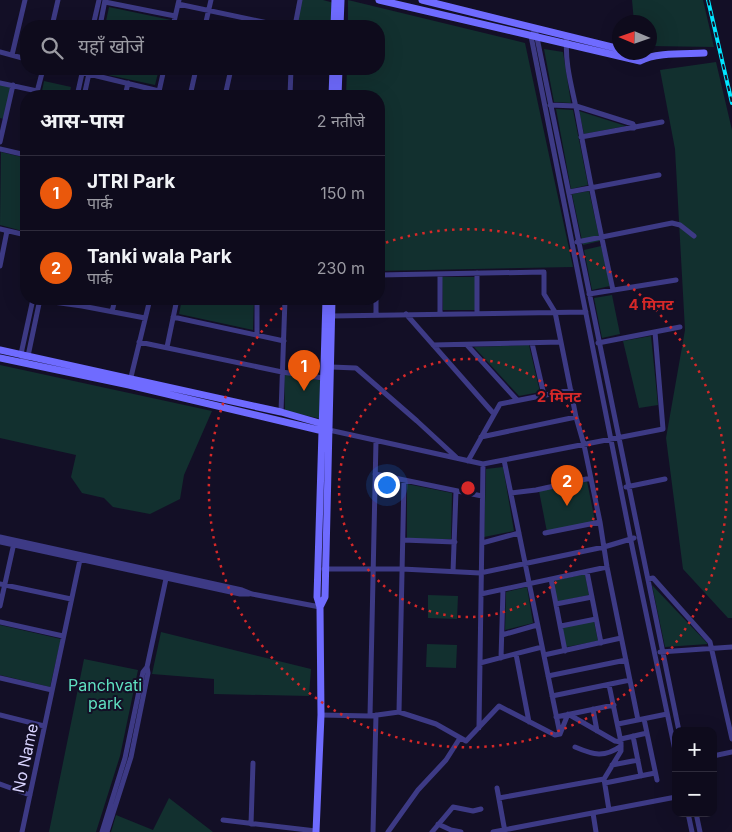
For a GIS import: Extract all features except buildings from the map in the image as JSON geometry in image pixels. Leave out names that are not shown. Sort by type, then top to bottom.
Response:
[{"type":"street","points":[[20,20],[25,0]]},
{"type":"street","points":[[53,20],[58,0]]},
{"type":"street","points":[[94,20],[99,0]]},
{"type":"street","points":[[206,20],[211,0]]},
{"type":"street","points":[[296,20],[300,0]]},
{"type":"street","points":[[334,20],[335,0],[340,0],[340,20]]},
{"type":"street","points":[[379,0],[535,37],[612,48]]},
{"type":"street","points":[[422,0],[535,28],[612,54]]},
{"type":"street","points":[[101,20],[105,1],[175,16]]},
{"type":"street","points":[[174,20],[178,2],[208,11],[252,20]]},
{"type":"street","points":[[12,55],[20,21]]},
{"type":"street","points":[[535,28],[545,105],[600,343],[678,727]]},
{"type":"street","points":[[535,37],[552,105],[569,192],[586,312],[672,737]]},
{"type":"street","points":[[567,40],[576,106],[591,188],[613,290]]},
{"type":"street","points":[[0,52],[20,57]]},
{"type":"street","points":[[657,57],[704,53]]},
{"type":"street","points":[[38,90],[41,75]]},
{"type":"street","points":[[78,90],[82,75]]},
{"type":"street","points":[[85,90],[88,75]]},
{"type":"street","points":[[102,75],[148,90]]},
{"type":"street","points":[[160,90],[163,75]]},
{"type":"street","points":[[191,90],[195,75]]},
{"type":"street","points":[[227,90],[230,75]]},
{"type":"street","points":[[290,75],[290,90]]},
{"type":"street","points":[[332,90],[333,75]]},
{"type":"street","points":[[338,90],[339,75]]},
{"type":"street","points":[[0,83],[26,90]]},
{"type":"street","points":[[126,90],[128,83]]},
{"type":"street","points":[[0,142],[2,121],[13,85]]},
{"type":"street","points":[[545,105],[576,106],[633,124],[634,128]]},
{"type":"street","points":[[582,137],[662,122]]},
{"type":"street","points":[[0,149],[20,154]]},
{"type":"street","points":[[569,192],[659,175]]},
{"type":"street","points":[[576,242],[672,223],[680,225],[694,236]]},
{"type":"street","points":[[0,229],[20,234]]},
{"type":"street","points":[[0,266],[8,231]]},
{"type":"street","points":[[385,275],[544,272],[544,294],[555,312],[600,522],[607,567],[638,720]]},
{"type":"street","points":[[477,273],[478,314]]},
{"type":"street","points":[[440,274],[440,314]]},
{"type":"street","points":[[589,294],[676,280]]},
{"type":"street","points":[[24,358],[37,305]]},
{"type":"street","points":[[76,305],[145,318]]},
{"type":"street","points":[[112,312],[114,305]]},
{"type":"street","points":[[130,382],[148,305]]},
{"type":"street","points":[[167,347],[176,305]]},
{"type":"street","points":[[257,335],[258,305]]},
{"type":"street","points":[[281,412],[285,305]]},
{"type":"street","points":[[223,820],[316,831],[321,715],[320,608],[325,597],[321,569],[326,305]]},
{"type":"street","points":[[325,428],[331,367],[332,305]]},
{"type":"street","points":[[376,305],[376,315]]},
{"type":"street","points":[[332,316],[586,312]]},
{"type":"street","points":[[406,314],[494,414]]},
{"type":"street","points":[[173,317],[284,341]]},
{"type":"street","points":[[593,344],[680,327]]},
{"type":"street","points":[[0,350],[24,358],[376,441],[483,464],[663,429],[654,332]]},
{"type":"street","points":[[139,342],[282,372],[323,378]]},
{"type":"street","points":[[433,345],[561,342]]},
{"type":"street","points":[[532,343],[544,395]]},
{"type":"street","points":[[467,345],[517,400]]},
{"type":"street","points":[[0,358],[24,358]]},
{"type":"street","points":[[331,367],[356,368],[456,458]]},
{"type":"street","points":[[130,382],[281,412],[325,428]]},
{"type":"street","points":[[468,460],[500,404],[571,390]]},
{"type":"street","points":[[481,437],[576,417]]},
{"type":"street","points":[[370,716],[376,441]]},
{"type":"street","points":[[504,460],[560,734]]},
{"type":"street","points":[[478,728],[483,464]]},
{"type":"street","points":[[375,474],[482,496]]},
{"type":"street","points":[[511,493],[536,490],[591,478]]},
{"type":"street","points":[[621,488],[665,479]]},
{"type":"street","points":[[399,712],[404,480]]},
{"type":"street","points":[[453,572],[456,491]]},
{"type":"street","points":[[545,533],[600,522]]},
{"type":"street","points":[[482,543],[519,533]]},
{"type":"street","points":[[0,537],[14,543]]},
{"type":"street","points":[[321,569],[402,569],[480,573],[604,547],[639,537]]},
{"type":"street","points":[[403,540],[455,542]]},
{"type":"street","points":[[0,542],[14,543],[242,590],[252,594],[320,608]]},
{"type":"street","points":[[0,606],[2,584],[14,543]]},
{"type":"street","name":"No Name","points":[[22,832],[81,557]]},
{"type":"street","points":[[481,594],[607,567]]},
{"type":"street","points":[[587,572],[601,643]]},
{"type":"street","points":[[102,832],[123,767],[167,576]]},
{"type":"street","points":[[648,579],[653,578],[710,642],[713,648],[732,739]]},
{"type":"street","points":[[551,579],[565,651]]},
{"type":"street","points":[[2,584],[71,599]]},
{"type":"street","points":[[501,658],[503,590]]},
{"type":"street","points":[[556,604],[592,597]]},
{"type":"street","points":[[560,626],[596,619]]},
{"type":"street","points":[[0,622],[63,636]]},
{"type":"street","points":[[502,635],[538,625]]},
{"type":"street","points":[[544,655],[621,638]]},
{"type":"street","points":[[480,663],[542,647]]},
{"type":"street","points":[[654,652],[732,647]]},
{"type":"street","points":[[516,654],[529,722]]},
{"type":"street","points":[[548,676],[626,660]]},
{"type":"street","points":[[107,832],[130,757],[148,673],[147,666]]},
{"type":"street","points":[[0,678],[52,690]]},
{"type":"street","points":[[552,696],[630,680]]},
{"type":"street","points":[[609,810],[604,781],[621,751],[610,684]]},
{"type":"street","points":[[725,706],[732,704]]},
{"type":"street","points":[[556,717],[614,705]]},
{"type":"street","points":[[321,715],[370,716],[399,712],[436,724],[466,741],[499,706],[555,735],[560,734]]},
{"type":"street","points":[[593,709],[597,731]]},
{"type":"street","points":[[560,734],[568,714]]},
{"type":"street","points":[[568,714],[621,742]]},
{"type":"street","points":[[618,724],[667,714]]},
{"type":"street","points":[[0,715],[44,726]]},
{"type":"street","points":[[373,832],[376,715]]},
{"type":"street","points":[[644,719],[657,780]]},
{"type":"street","points":[[575,747],[601,755],[611,753],[621,742],[633,736],[647,733]]},
{"type":"street","points":[[633,736],[641,776]]},
{"type":"street","points":[[388,832],[418,790],[446,760],[460,738]]},
{"type":"street","points":[[717,755],[732,752]]},
{"type":"street","points":[[612,766],[638,760]]},
{"type":"street","points":[[251,824],[253,763]]},
{"type":"street","points":[[499,798],[655,773]]},
{"type":"street","points":[[0,784],[30,795]]},
{"type":"street","points":[[497,788],[505,831]]},
{"type":"street","points":[[493,832],[672,798]]},
{"type":"street","points":[[432,832],[453,807],[475,811],[481,809]]},
{"type":"street","points":[[592,813],[596,832]]},
{"type":"street","points":[[689,817],[692,832]]},
{"type":"street","points":[[697,817],[700,832]]},
{"type":"street","points":[[438,824],[461,832]]},
{"type":"green space","points":[[301,0],[323,0],[334,3],[333,20],[298,20]]},
{"type":"green space","points":[[348,0],[525,43],[573,267],[385,271],[385,90],[346,90],[347,75],[385,75],[385,20],[348,20]]},
{"type":"green space","points":[[632,0],[703,0],[714,47],[657,46],[657,15],[633,15]]},
{"type":"green space","points":[[109,7],[171,20],[106,20]]},
{"type":"green space","points":[[544,49],[563,52],[571,103],[554,102]]},
{"type":"green space","points":[[716,62],[732,130],[732,618],[728,618],[683,569],[666,438],[685,330],[675,149],[660,70]]},
{"type":"green space","points":[[108,75],[158,75],[155,85]]},
{"type":"green space","points":[[44,81],[71,87],[70,90],[42,90]]},
{"type":"green space","points":[[0,84],[11,87],[4,119],[0,118]]},
{"type":"green space","points":[[556,109],[573,110],[588,185],[571,189]]},
{"type":"green space","points":[[579,111],[626,126],[584,134]]},
{"type":"green space","points":[[1,152],[20,157],[20,230],[0,225]]},
{"type":"green space","points":[[589,191],[600,241],[583,245],[572,194]]},
{"type":"green space","points":[[601,246],[610,286],[592,290],[584,250]]},
{"type":"green space","points":[[442,277],[475,277],[475,310],[443,310]]},
{"type":"green space","points":[[612,295],[620,334],[602,338],[594,298]]},
{"type":"green space","points":[[181,305],[254,305],[253,330],[179,314]]},
{"type":"green space","points":[[651,336],[658,405],[639,408],[623,341]]},
{"type":"green space","points":[[529,345],[540,392],[519,396],[474,347]]},
{"type":"green space","points":[[0,365],[212,411],[184,475],[180,499],[150,514],[113,507],[104,498],[82,493],[71,477],[76,455],[0,438]]},
{"type":"green space","points":[[284,374],[324,381],[322,419],[285,411]]},
{"type":"green space","points":[[503,467],[514,531],[484,537],[486,469]]},
{"type":"green space","points":[[587,481],[595,521],[547,532],[539,491]]},
{"type":"green space","points":[[407,484],[452,493],[451,539],[407,539]]},
{"type":"green space","points":[[585,574],[589,595],[557,602],[553,581]]},
{"type":"green space","points":[[652,585],[708,644],[665,647]]},
{"type":"green space","points":[[527,587],[533,623],[505,630],[506,592]]},
{"type":"green space","points":[[428,595],[458,596],[457,619],[428,618]]},
{"type":"green space","points":[[594,621],[598,641],[566,647],[562,628]]},
{"type":"green space","points":[[0,625],[61,639],[50,687],[0,675]]},
{"type":"green space","points":[[161,632],[311,669],[309,696],[214,694],[214,679],[152,674]]},
{"type":"green space","points":[[427,644],[457,645],[456,668],[426,667]]},
{"type":"green space","name":"Panchvati park","points":[[84,659],[138,670],[120,756],[96,832],[49,832]]},
{"type":"green space","points":[[169,798],[213,832],[111,832],[116,815],[153,830]]},
{"type":"railway","points":[[708,0],[732,103]]},
{"type":"place","name":"JTRI Park","points":[[304,391]]},
{"type":"place","name":"Tanki wala Park","points":[[567,506]]}]
